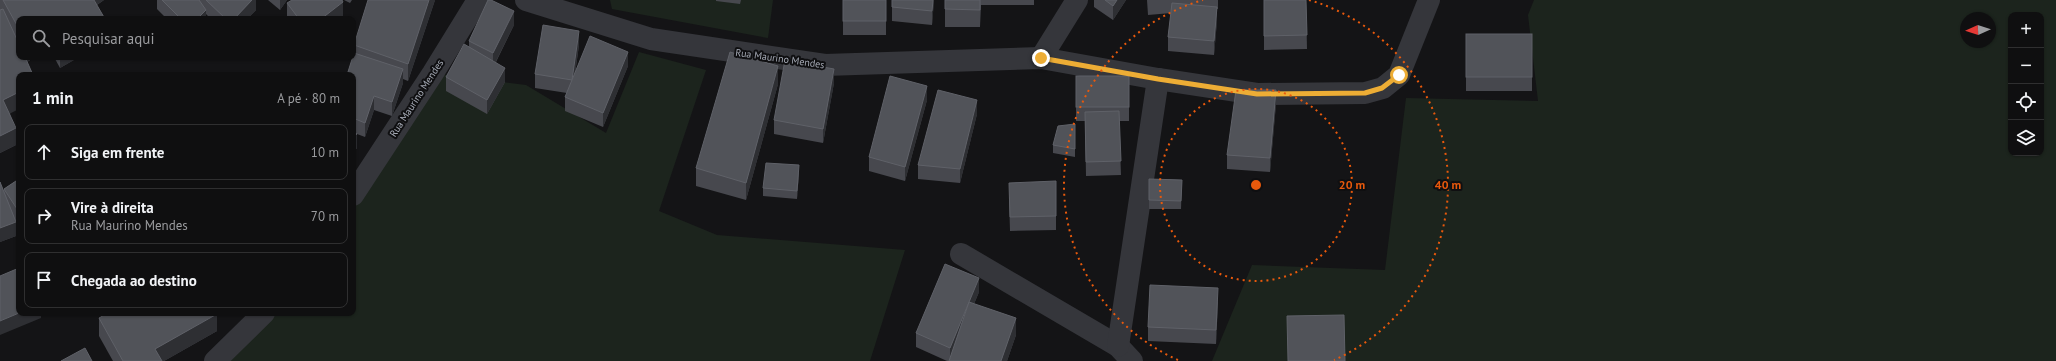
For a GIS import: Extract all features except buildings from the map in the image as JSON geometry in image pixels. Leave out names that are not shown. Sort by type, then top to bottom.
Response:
[{"type":"street","name":"Rua Maurino Mendes","points":[[356,190],[433,73],[478,0]]},
{"type":"street","name":"Rua Maurino Mendes","points":[[526,0],[651,40],[825,65],[1041,58],[1158,79],[1257,94],[1365,93],[1382,88],[1399,75],[1429,0]]},
{"type":"street","points":[[1041,58],[1077,0]]},
{"type":"street","points":[[961,254],[1125,354],[1158,79]]},
{"type":"street","points":[[215,361],[261,316]]},
{"type":"shaded area","points":[[610,0],[773,0],[768,38],[612,9]]},
{"type":"shaded area","points":[[1534,0],[2056,0],[2056,361],[1212,361],[1252,265],[1385,270],[1406,98],[1538,101],[1528,15]]},
{"type":"shaded area","points":[[639,52],[706,70],[659,211],[717,235],[905,250],[870,361],[229,361],[264,316],[356,316],[356,190],[433,73],[526,85],[606,133]]},
{"type":"route","points":[[1041,58],[1158,79],[1257,94],[1365,93],[1382,88],[1399,75]]}]
